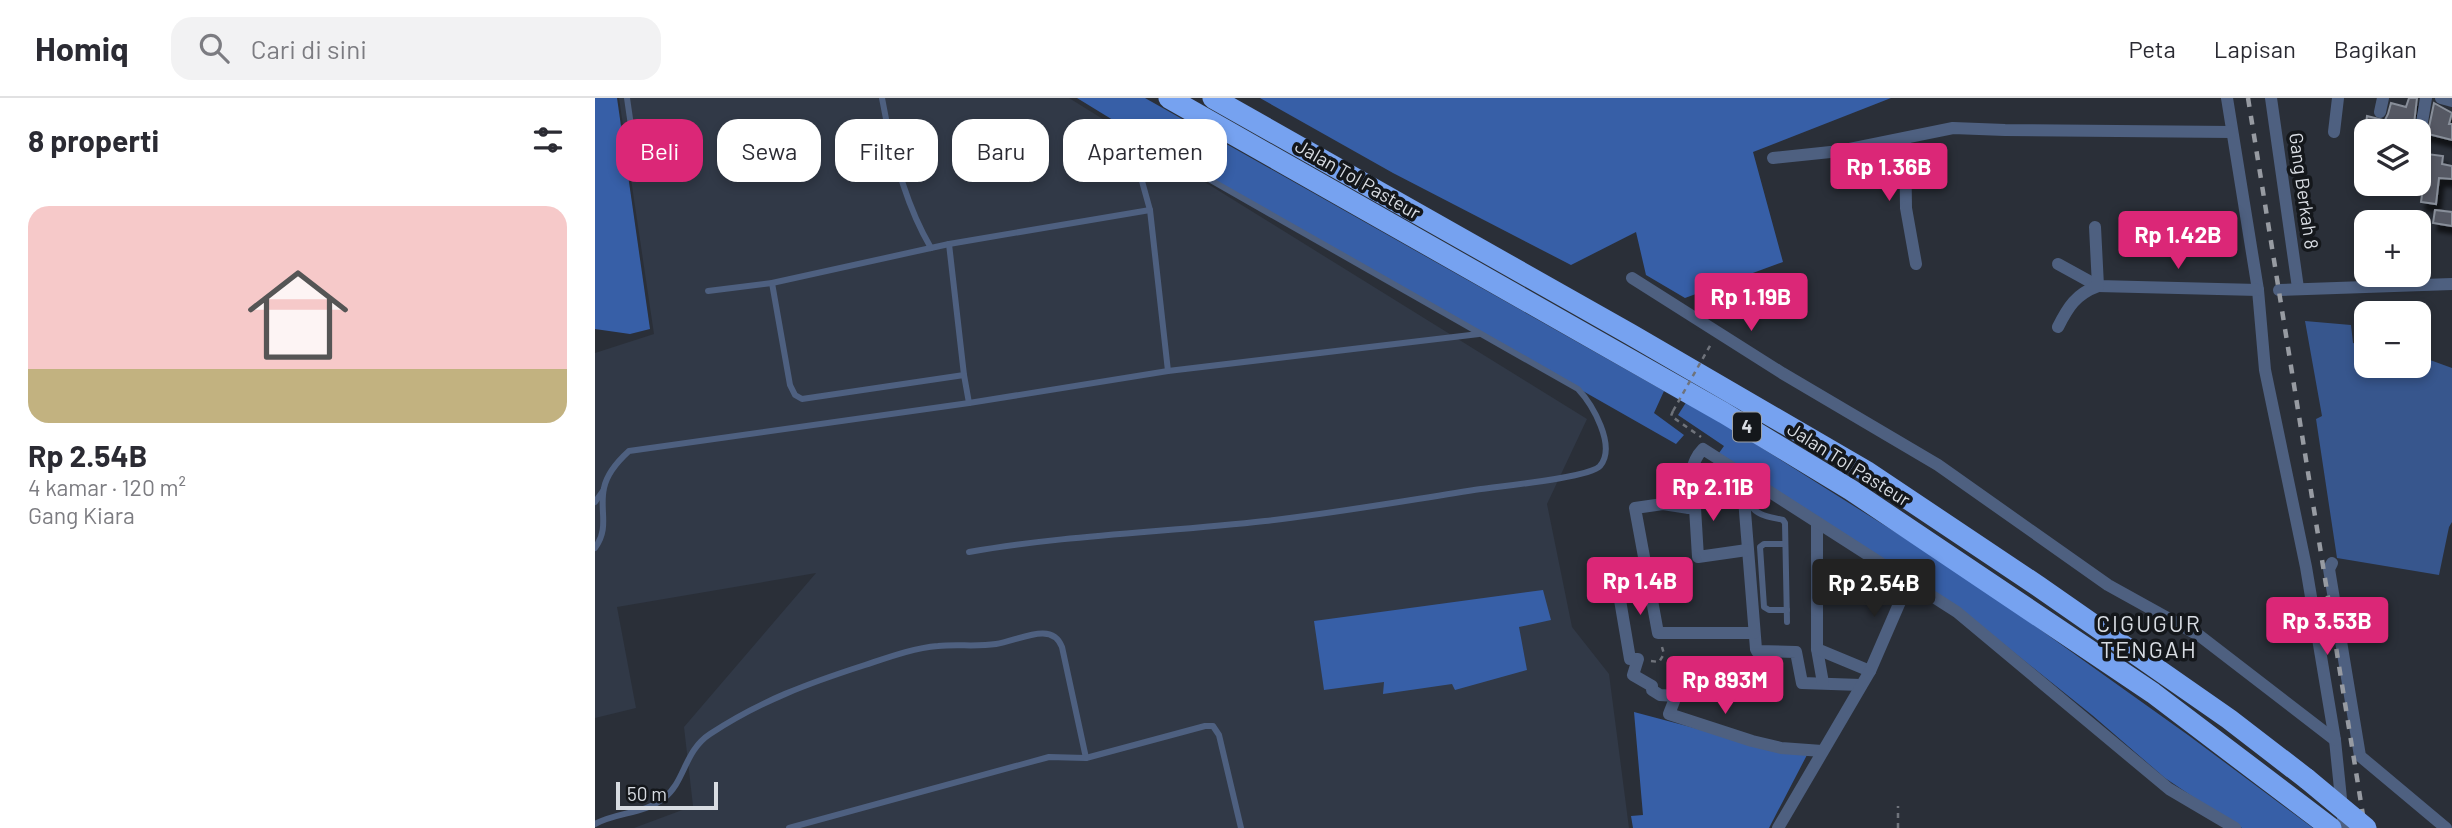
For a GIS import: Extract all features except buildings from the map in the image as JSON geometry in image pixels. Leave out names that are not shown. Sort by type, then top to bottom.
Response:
[{"type":"highway","name":"Jalan Tol Pasteur","points":[[1169,98],[1713,407],[1851,490],[2153,693],[2331,828]]},
{"type":"highway","name":"Jalan Tol Pasteur","points":[[1213,98],[1866,471],[2229,719],[2366,828]]},
{"type":"street","points":[[2227,98],[2258,290],[2265,370],[2307,567],[2335,740],[2344,828]]},
{"type":"street","name":"Gang Berkah 8","points":[[2271,98],[2298,288]]},
{"type":"street","points":[[2334,132],[2338,98]]},
{"type":"street","points":[[2380,112],[2383,98]]},
{"type":"street","points":[[2422,119],[2426,98]]},
{"type":"street","points":[[2441,98],[2452,101]]},
{"type":"street","points":[[1773,158],[1840,151],[1953,128],[2232,132]]},
{"type":"street","points":[[1905,138],[1906,208],[1916,264]]},
{"type":"street","points":[[2095,227],[2098,286]]},
{"type":"street","points":[[2058,264],[2098,286]]},
{"type":"street","points":[[1632,278],[1782,373],[1938,465],[2108,584],[2200,636],[2335,740]]},
{"type":"street","points":[[2431,282],[2452,284]]},
{"type":"street","points":[[2279,290],[2354,284]]},
{"type":"street","points":[[2058,327],[2071,302],[2087,290],[2098,286],[2258,290]]},
{"type":"street","points":[[1689,508],[1689,488],[1696,456],[1703,449],[1957,612],[2169,789],[2235,828]]},
{"type":"street","points":[[1742,474],[1757,650],[1796,652],[1802,682],[1861,685]]},
{"type":"street","points":[[1747,550],[1698,558],[1695,508],[1663,504],[1635,508],[1658,634],[1754,633]]},
{"type":"street","points":[[1817,524],[1817,649],[1823,683]]},
{"type":"street","points":[[2332,563],[2329,569],[2360,756],[2446,828]]},
{"type":"street","points":[[1778,828],[1870,671],[1909,581]]},
{"type":"street","points":[[1651,584],[1629,591],[1620,600],[1630,659],[1638,659],[1633,675],[1660,695],[1676,696],[1669,714],[1771,746],[1822,751]]},
{"type":"street","points":[[1817,649],[1870,671]]},
{"type":"lane","points":[[628,98],[631,119]]},
{"type":"lane","points":[[882,98],[895,158],[916,222],[932,248]]},
{"type":"lane","points":[[1142,182],[1150,210],[1168,371]]},
{"type":"lane","points":[[969,552],[1267,521],[1541,481],[1588,472],[1599,467],[1605,456],[1605,447],[1598,420],[1590,402],[1578,389],[1214,182]]},
{"type":"lane","points":[[708,291],[772,283],[949,244],[1150,210]]},
{"type":"lane","points":[[949,244],[969,403]]},
{"type":"lane","points":[[772,283],[790,385],[795,395],[802,399],[964,375]]},
{"type":"lane","points":[[595,502],[610,474],[629,451],[969,403],[1168,371],[1479,334]]},
{"type":"lane","points":[[1759,486],[1752,508],[1758,513],[1784,520],[1787,622]]},
{"type":"lane","points":[[595,548],[605,526],[603,491]]},
{"type":"lane","points":[[1785,544],[1764,544],[1760,547],[1764,607],[1769,610],[1787,610]]},
{"type":"lane","points":[[595,824],[603,819],[642,810],[667,796],[695,747],[707,736],[752,708],[801,685],[899,654],[938,646],[989,645],[1041,633],[1051,633],[1058,638],[1086,758]]},
{"type":"lane","points":[[789,828],[1049,757],[1086,758],[1205,726],[1213,726],[1219,735],[1241,828]]},
{"type":"path","points":[[1711,344],[1671,416],[1717,449],[1714,456]]},
{"type":"path","points":[[1638,659],[1659,662],[1664,653],[1658,634]]},
{"type":"path","points":[[1898,806],[1898,828]]},
{"type":"shaded area","points":[[595,98],[617,98],[620,119],[616,119],[616,182],[629,182],[650,329],[630,334],[595,329]]},
{"type":"shaded area","points":[[619,98],[1069,98],[1103,119],[1063,119],[1063,182],[1205,182],[1587,419],[1547,504],[1572,627],[1609,674],[1629,828],[634,828],[693,806],[684,727],[816,573],[617,607],[636,708],[595,718],[595,353],[654,334],[631,182],[703,182],[703,119],[622,119]]},
{"type":"shaded area","points":[[1077,98],[1145,98],[1182,119],[1111,119]]},
{"type":"shaded area","points":[[1260,98],[1891,98],[1753,152],[1783,262],[1685,298],[1646,275],[1636,232],[1571,265],[1393,173]]},
{"type":"shaded area","points":[[1227,144],[1664,391],[1654,413],[1684,435],[1676,444],[1216,182],[1227,182]]},
{"type":"shaded area","points":[[2305,321],[2351,325],[2354,378],[2431,378],[2431,360],[2452,368],[2452,522],[2439,575],[2337,558],[2316,419],[2322,416]]},
{"type":"shaded area","points":[[1687,401],[1965,576],[2313,828],[2242,828],[2165,778],[2092,715],[1955,605],[1719,453],[1724,446],[1678,415]]},
{"type":"shaded area","points":[[1543,590],[1551,620],[1519,627],[1527,670],[1455,690],[1452,684],[1383,694],[1384,682],[1324,690],[1314,621]]},
{"type":"shaded area","points":[[1634,712],[1781,751],[1808,753],[1769,828],[1633,828],[1631,816],[1643,815]]},
{"type":"railway","points":[[2248,98],[2365,828]]},
{"type":"district","name":"CIGUGUR TENGAH","points":[[2149,637]]}]
